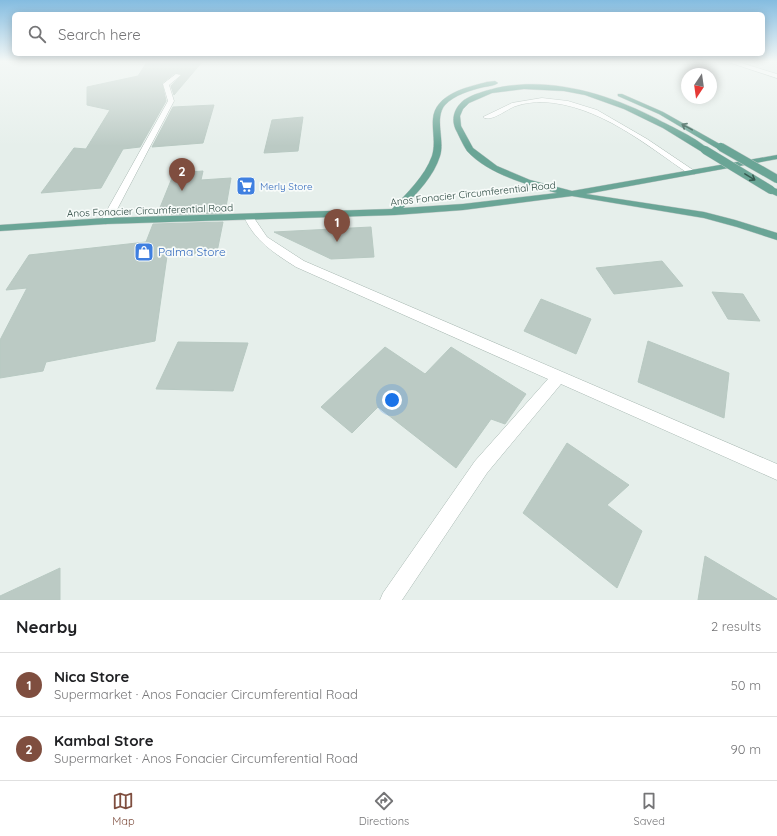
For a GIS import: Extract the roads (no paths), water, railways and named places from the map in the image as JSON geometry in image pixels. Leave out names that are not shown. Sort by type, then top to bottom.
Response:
[{"type":"main road","points":[[395,212],[419,183],[434,161],[438,150],[437,117],[441,107],[448,98],[467,90]]},
{"type":"main road","points":[[500,90],[484,93],[464,102],[459,109],[456,118],[457,127],[469,149],[489,166],[529,182],[570,194],[706,216],[748,226],[777,237]]},
{"type":"main road","points":[[569,90],[587,93],[624,105],[705,150],[774,191]]},
{"type":"main road","points":[[614,93],[661,113],[777,179]]},
{"type":"main road","name":"Anos Fonacier Circumferential Road","points":[[0,228],[106,221],[395,212],[470,206],[570,194],[777,157]]},
{"type":"street","points":[[106,221],[171,101],[168,90]]},
{"type":"street","points":[[487,117],[501,108],[518,103],[544,100],[581,105],[601,114],[692,172]]},
{"type":"street","points":[[249,217],[254,229],[266,243],[300,264],[777,472]]},
{"type":"street","points":[[390,600],[481,466],[559,376]]},
{"type":"place","name":"Merly Store","points":[[246,186]]},
{"type":"place","name":"Kambal Store","points":[[182,191]]},
{"type":"place","name":"Nica Store","points":[[337,242]]},
{"type":"place","name":"Palma Store","points":[[144,252]]}]
